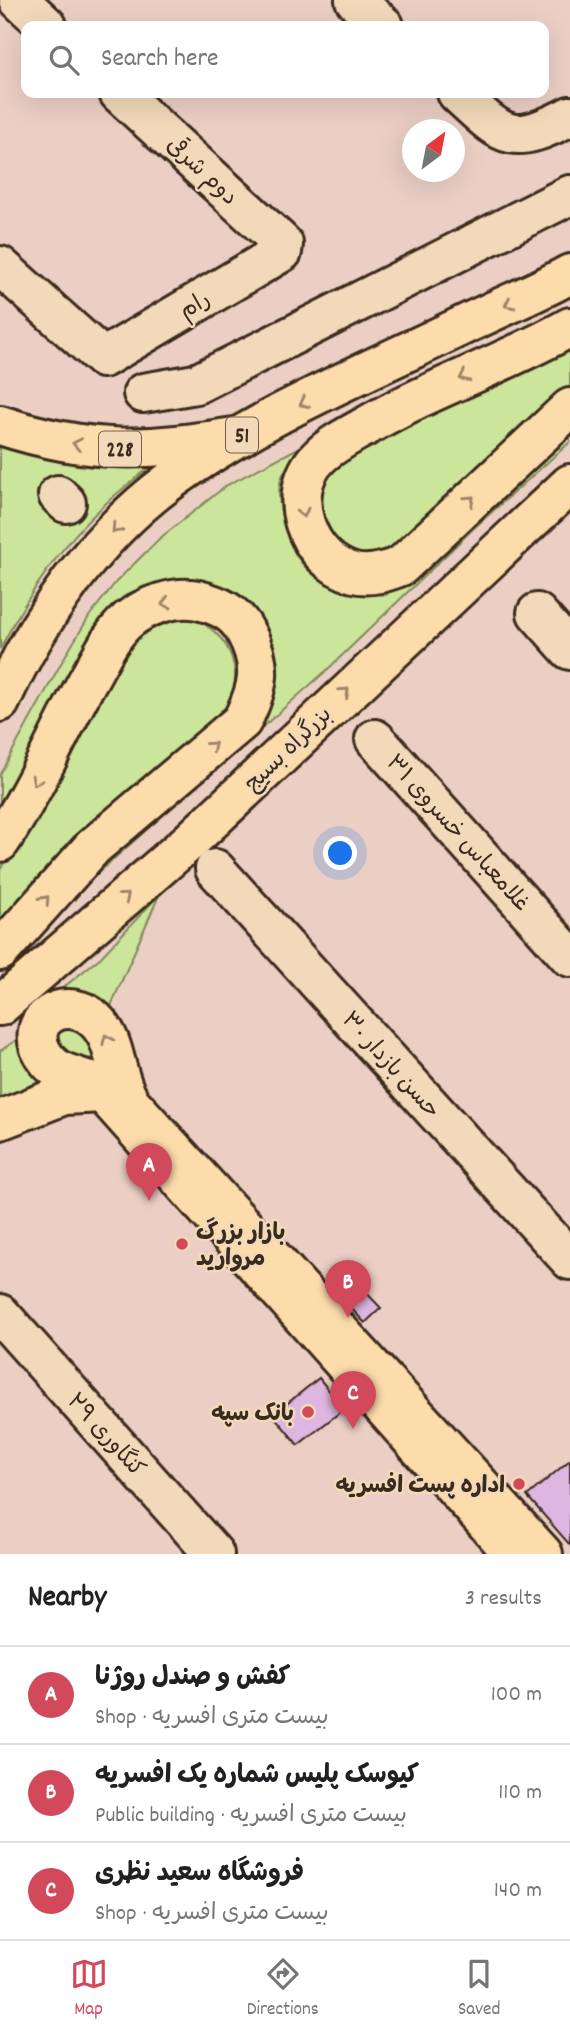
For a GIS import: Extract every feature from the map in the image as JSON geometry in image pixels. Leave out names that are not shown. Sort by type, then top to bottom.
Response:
[{"type":"main road","name":"51","points":[[0,702],[17,665],[55,603],[115,531],[169,482],[242,436],[570,274]]},
{"type":"main road","points":[[570,327],[394,410],[319,458],[304,477],[299,504],[307,529],[318,548],[336,564],[354,573],[383,574],[401,566],[570,408]]},
{"type":"main road","name":"228","points":[[0,425],[96,448],[168,448],[242,436]]},
{"type":"main road","name":"بزرگراه بسیج","points":[[0,1006],[190,841],[570,484]]},
{"type":"main road","points":[[0,842],[21,810],[104,652],[129,620],[162,603],[186,598],[220,605],[240,622],[258,666],[256,693],[242,721],[93,847],[0,951]]},
{"type":"main road","points":[[0,1120],[64,1095],[116,1098],[542,1554]]},
{"type":"main road","points":[[116,1098],[514,1554]]},
{"type":"street","points":[[19,0],[42,21]]},
{"type":"street","points":[[355,0],[378,21]]},
{"type":"street","name":"دوم شرقی","points":[[124,98],[279,240],[284,249]]},
{"type":"street","points":[[462,98],[498,131],[519,136],[545,129],[570,116]]},
{"type":"street","points":[[143,393],[196,384],[570,195]]},
{"type":"street","name":"رام","points":[[0,266],[103,358],[284,249]]},
{"type":"street","points":[[537,613],[570,650]]},
{"type":"street","name":"غلامعباس خسروی ۳۱","points":[[375,739],[570,957]]},
{"type":"street","name":"حسن بازدار ۳۰","points":[[215,869],[570,1260]]},
{"type":"street","name":"کنگاوری ۲۹","points":[[0,1314],[215,1554]]},
{"type":"green space","points":[[570,338],[570,387],[390,555],[361,554],[343,547],[335,540],[314,507],[331,462]]},
{"type":"green space","points":[[339,427],[301,453],[284,472],[279,490],[283,520],[297,556],[319,578],[349,590],[386,595],[570,429],[570,442],[473,529],[327,670],[37,927],[119,839],[252,726],[232,594],[217,587],[188,580],[161,582],[147,587],[121,605],[0,810],[0,774],[64,658],[90,615],[116,582],[159,539],[227,485]]},
{"type":"green space","points":[[0,443],[161,458],[110,500],[73,538],[33,592],[0,649]]},
{"type":"green space","points":[[191,617],[217,634],[232,658],[234,685],[223,714],[0,935],[0,870],[139,625]]},
{"type":"green space","points":[[159,895],[104,1022],[37,1009],[101,957]]},
{"type":"green space","points":[[84,1024],[94,1056],[76,1067],[53,1036],[57,1030]]},
{"type":"green space","points":[[19,1038],[31,1071],[67,1083],[0,1109],[0,1051]]},
{"type":"building","points":[[360,1286],[381,1308],[365,1323],[344,1301]]},
{"type":"building","name":"بانک سپه","points":[[319,1378],[344,1409],[298,1445],[273,1415]]},
{"type":"building","points":[[570,1460],[570,1545],[527,1496]]},
{"type":"place","name":"کفش و صندل روژنا","points":[[149,1201]]},
{"type":"place","name":"بازار بزرگ مروارید","points":[[182,1244]]},
{"type":"place","name":"کیوسک پلیس شماره یک افسریه","points":[[348,1318]]},
{"type":"place","name":"بانک سپه","points":[[308,1412]]},
{"type":"place","name":"فروشگاه سعید نظری","points":[[353,1429]]},
{"type":"place","name":"اداره پست افسریه","points":[[519,1484]]}]
